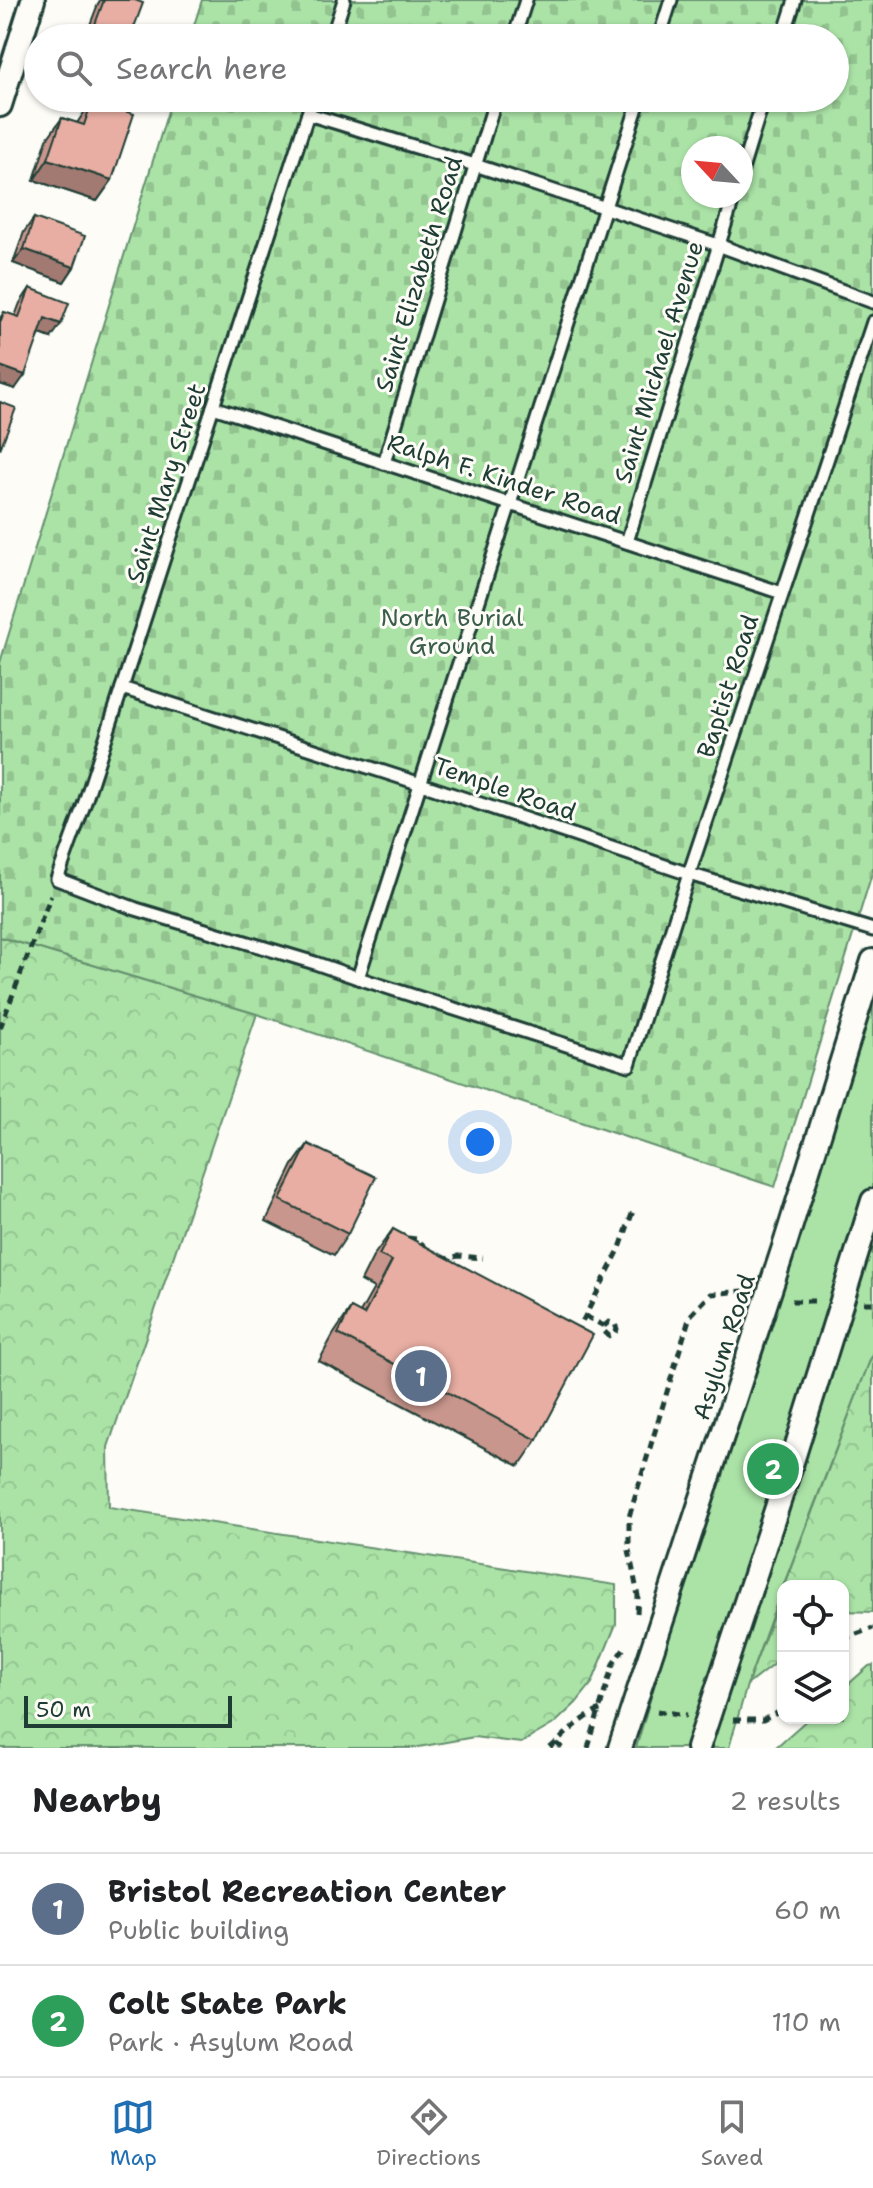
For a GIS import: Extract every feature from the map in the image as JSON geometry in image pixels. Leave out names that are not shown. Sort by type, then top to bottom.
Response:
[{"type":"street","points":[[25,24],[33,0]]},
{"type":"street","points":[[0,105],[24,29]]},
{"type":"street","name":"Asylum Road","points":[[620,1748],[873,961]]},
{"type":"street","points":[[698,1748],[873,1201]]},
{"type":"lane","points":[[336,24],[344,0]]},
{"type":"lane","points":[[518,24],[526,0]]},
{"type":"lane","points":[[663,24],[671,0]]},
{"type":"lane","points":[[787,24],[795,0]]},
{"type":"lane","name":"Saint Elizabeth Road","points":[[384,463],[492,112]]},
{"type":"lane","points":[[57,879],[136,909],[358,978],[636,112]]},
{"type":"lane","points":[[752,136],[760,112]]},
{"type":"lane","points":[[308,114],[718,245],[873,302]]},
{"type":"lane","name":"Saint Mary Street","points":[[57,879],[85,802],[308,114]]},
{"type":"lane","name":"Saint Michael Avenue","points":[[627,542],[730,208]]},
{"type":"lane","name":"Baptist Road","points":[[358,978],[629,1065],[689,874],[873,322]]},
{"type":"lane","name":"Ralph F. Kinder Road","points":[[213,407],[782,593]]},
{"type":"lane","name":"Temple Road","points":[[122,688],[689,874],[873,930]]},
{"type":"path","points":[[0,1028],[57,879]]},
{"type":"path","points":[[572,1342],[620,1248],[633,1211]]},
{"type":"path","points":[[402,1240],[417,1239],[428,1249]]},
{"type":"path","points":[[435,1264],[458,1256],[483,1258]]},
{"type":"path","points":[[637,1619],[638,1596],[629,1550],[629,1517],[690,1316],[711,1294],[738,1290],[760,1293],[767,1298],[801,1302],[872,1303],[873,1299]]},
{"type":"path","points":[[585,1316],[604,1326]]},
{"type":"path","points":[[849,1637],[873,1628]]},
{"type":"path","points":[[588,1748],[613,1664],[631,1633]]},
{"type":"path","points":[[553,1746],[579,1722],[600,1709],[633,1708],[747,1721],[763,1720],[777,1713]]},
{"type":"path","points":[[553,1746],[563,1748]]},
{"type":"green space","name":"North Burial Ground","points":[[202,0],[873,0],[873,870],[775,1187],[257,1014],[0,937],[0,663],[168,112],[849,112],[849,24],[194,24]]},
{"type":"green space","points":[[0,937],[257,1014],[108,1447],[109,1507],[616,1585],[616,1624],[592,1683],[555,1723],[521,1743],[474,1737],[413,1748],[0,1748]]},
{"type":"green space","points":[[873,961],[873,1352],[785,1580],[777,1580],[777,1602],[747,1685],[729,1748],[636,1748],[785,1240]]},
{"type":"green space","points":[[873,1352],[873,1612],[849,1611],[849,1580],[786,1580]]},
{"type":"green space","points":[[777,1606],[777,1662],[747,1685]]},
{"type":"green space","points":[[873,1665],[873,1748],[775,1748],[802,1724],[849,1724],[849,1684]]},
{"type":"building","points":[[104,0],[143,3],[135,24],[95,24]]},
{"type":"building","points":[[88,112],[134,114],[112,180],[48,159],[62,118],[84,125]]},
{"type":"building","points":[[34,218],[85,236],[74,267],[24,249]]},
{"type":"building","points":[[30,288],[69,303],[61,324],[45,318],[25,375],[0,366],[0,323],[4,312],[19,317]]},
{"type":"building","points":[[0,402],[16,408],[0,449]]},
{"type":"building","points":[[308,1144],[376,1177],[348,1234],[280,1200]]},
{"type":"building","points":[[393,1229],[593,1335],[537,1440],[338,1334],[351,1308],[364,1315],[392,1261],[379,1255]]},
{"type":"place","name":"Bristol Recreation Center","points":[[421,1376]]},
{"type":"place","name":"Colt State Park","points":[[773,1469]]}]
